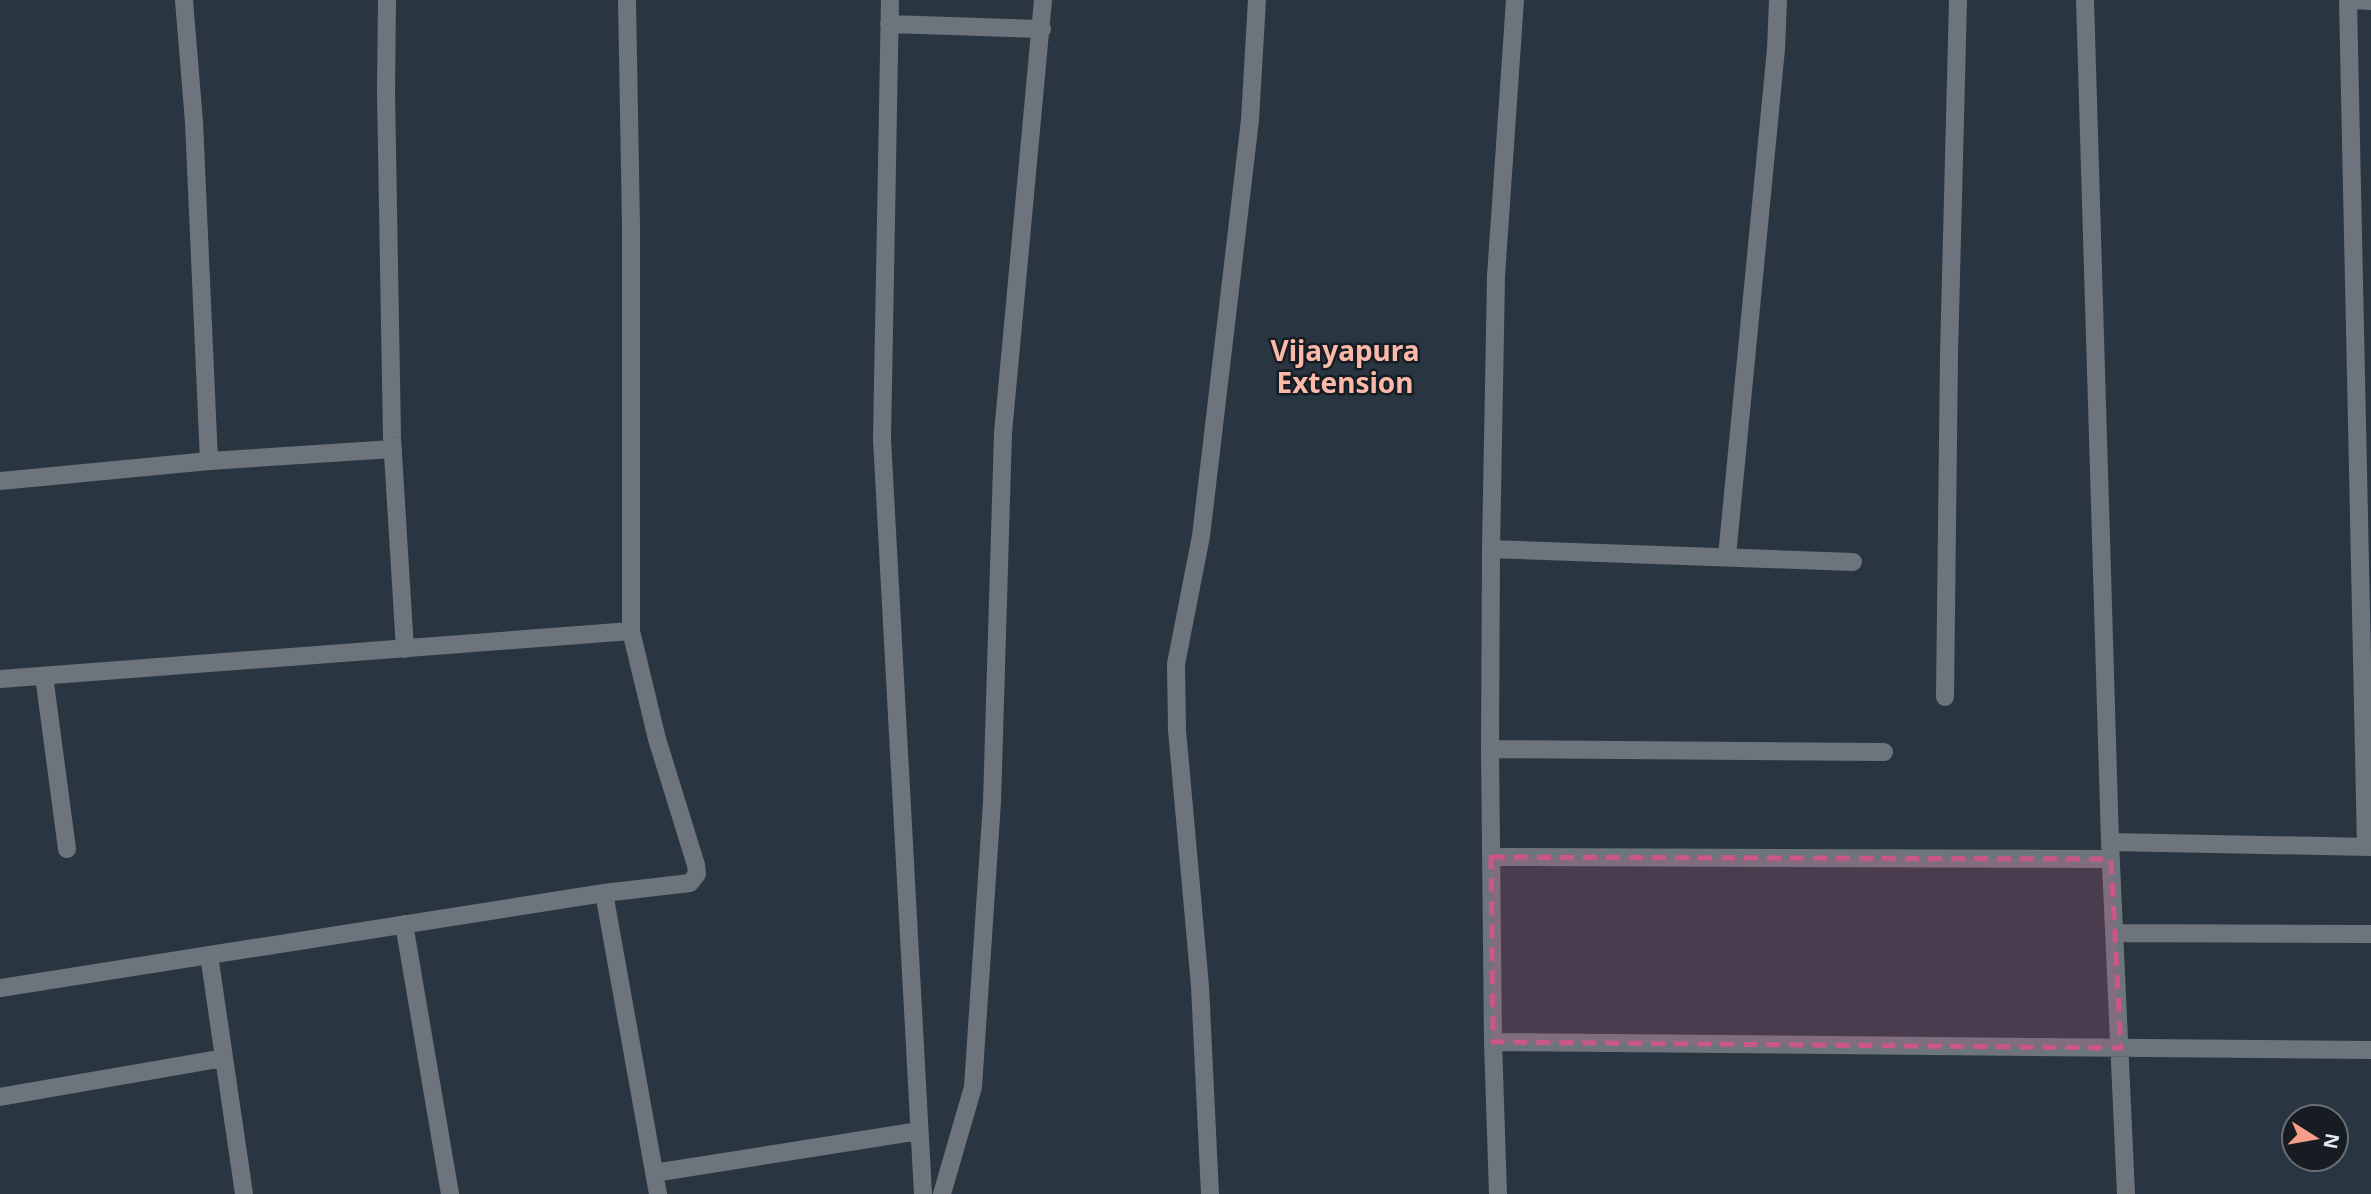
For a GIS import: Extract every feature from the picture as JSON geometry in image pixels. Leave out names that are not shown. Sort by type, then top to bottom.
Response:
[{"type":"street","points":[[184,0],[194,122],[209,461]]},
{"type":"street","points":[[387,0],[386,92],[393,449],[405,649]]},
{"type":"street","points":[[0,988],[604,893],[690,883],[697,874],[657,739],[631,631],[631,225],[627,0]]},
{"type":"street","points":[[890,0],[882,439],[923,1194]]},
{"type":"street","points":[[942,1194],[973,1087],[992,802],[1003,433],[1043,0]]},
{"type":"street","points":[[1210,1194],[1199,986],[1177,730],[1176,664],[1200,536],[1250,120],[1257,0]]},
{"type":"street","points":[[1498,1194],[1493,1042],[1491,549],[1496,276],[1516,0]]},
{"type":"street","points":[[1727,556],[1776,49],[1778,0]]},
{"type":"street","points":[[1945,697],[1949,355],[1958,0]]},
{"type":"street","points":[[2085,0],[2110,850],[2126,1194]]},
{"type":"street","points":[[1491,857],[2369,847],[2350,0],[2371,1]]},
{"type":"street","points":[[889,24],[1042,29]]},
{"type":"street","points":[[0,481],[209,461],[393,449]]},
{"type":"street","points":[[1491,549],[1853,562]]},
{"type":"street","points":[[0,680],[631,631]]},
{"type":"street","points":[[44,676],[67,849]]},
{"type":"street","points":[[1490,750],[1884,752]]},
{"type":"street","points":[[604,893],[658,1194]]},
{"type":"street","points":[[404,924],[450,1194]]},
{"type":"street","points":[[2115,933],[2371,934]]},
{"type":"street","points":[[209,955],[244,1194]]},
{"type":"street","points":[[1493,1042],[2371,1050]]},
{"type":"street","points":[[0,1097],[224,1058]]},
{"type":"street","points":[[654,1173],[919,1131]]},
{"type":"highlighted area","points":[[1491,857],[2111,859],[2121,1048],[1493,1042]]},
{"type":"district","name":"Vijayapura Extension","points":[[1345,366]]}]
